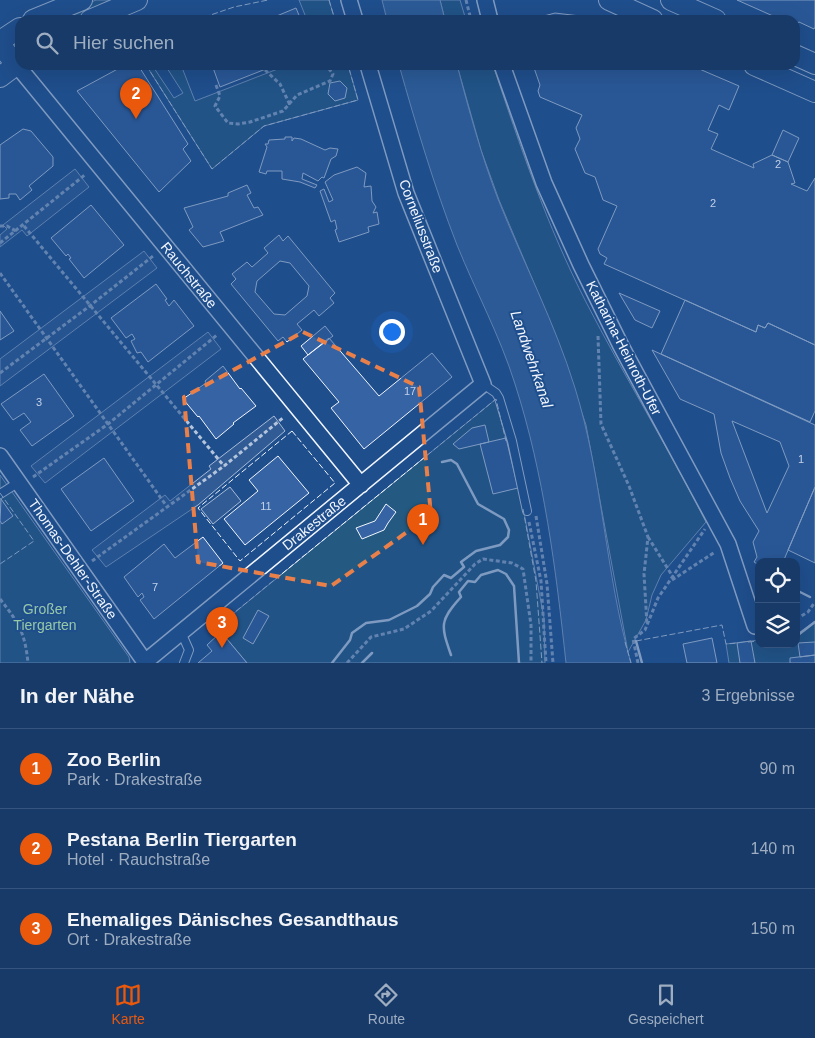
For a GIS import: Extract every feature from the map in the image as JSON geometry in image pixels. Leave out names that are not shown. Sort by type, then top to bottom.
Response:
[{"type":"main road","points":[[45,15],[82,0]]},
{"type":"main road","points":[[102,15],[137,0]]},
{"type":"main road","points":[[609,0],[642,15]]},
{"type":"main road","points":[[671,0],[705,15]]},
{"type":"main road","points":[[0,41],[15,31]]},
{"type":"main road","points":[[0,45],[15,60]]},
{"type":"main road","points":[[800,57],[815,64]]},
{"type":"main road","points":[[0,77],[15,65]]},
{"type":"main road","points":[[765,70],[815,92]]},
{"type":"street","points":[[349,0],[354,15]]},
{"type":"street","points":[[485,0],[489,15]]},
{"type":"street","name":"Rauchstraße","points":[[24,70],[361,485]]},
{"type":"street","name":"Corneliusstraße","points":[[369,70],[406,193],[483,384]]},
{"type":"street","name":"Katharina-Heinroth-Ufer","points":[[504,70],[544,183],[581,266],[618,341],[728,544],[755,626]]},
{"type":"street","name":"Drakestraße","points":[[145,662],[483,384]]},
{"type":"street","name":"Thomas-Dehler-Straße","points":[[0,456],[26,480],[145,662]]},
{"type":"lane","points":[[483,384],[496,393],[499,398],[512,441],[526,510]]},
{"type":"lane","points":[[0,494],[26,480]]},
{"type":"lane","points":[[181,632],[189,650],[184,663]]},
{"type":"path","points":[[466,0],[470,15]]},
{"type":"path","points":[[264,70],[280,84],[290,105]]},
{"type":"path","points":[[216,85],[220,96],[215,106],[228,123],[238,124],[283,111],[297,96],[330,81],[333,74],[330,70]]},
{"type":"path","points":[[0,243],[24,226],[86,174]]},
{"type":"path","points":[[0,226],[7,226],[16,232]]},
{"type":"path","points":[[24,226],[224,466]]},
{"type":"path","points":[[0,373],[91,306],[153,256]]},
{"type":"path","points":[[0,273],[168,508]]},
{"type":"path","points":[[26,480],[108,424],[217,335]]},
{"type":"path","points":[[598,337],[601,424],[629,486],[648,538],[673,577]]},
{"type":"path","points":[[92,561],[224,466],[284,417]]},
{"type":"path","points":[[526,510],[541,582],[546,663]]},
{"type":"path","points":[[536,514],[547,584],[553,663]]},
{"type":"path","points":[[638,663],[633,639],[647,625],[658,598],[714,518]]},
{"type":"path","points":[[647,625],[644,574],[648,538]]},
{"type":"path","points":[[669,582],[728,544]]},
{"type":"path","points":[[347,663],[371,638],[404,628],[431,611],[475,564],[483,559],[512,563],[523,569],[531,625],[531,663]]},
{"type":"path","points":[[0,599],[14,616],[25,637],[28,663]]},
{"type":"path","points":[[800,617],[808,612],[815,602]]},
{"type":"highlighted area","points":[[303,332],[419,387],[431,515],[331,586],[198,562],[184,397]]},
{"type":"green space","points":[[96,0],[120,0],[87,15],[62,15]]},
{"type":"green space","points":[[299,0],[329,0],[334,15],[305,15]]},
{"type":"green space","points":[[440,0],[460,0],[464,15],[444,15]]},
{"type":"green space","points":[[149,70],[155,70],[174,98],[183,93],[168,70],[183,70],[195,101],[275,70],[349,70],[358,100],[264,126],[212,169]]},
{"type":"green space","points":[[458,70],[495,70],[535,185],[572,273],[706,522],[661,575],[652,595],[646,620],[628,652],[586,425],[555,333],[499,200],[481,150]]},
{"type":"green space","points":[[496,399],[522,502],[544,618],[545,663],[247,663],[217,627]]},
{"type":"green space","name":"Großer Tiergarten","points":[[0,475],[129,657],[130,663],[0,663]]},
{"type":"green space","points":[[815,621],[815,663],[729,663],[726,644],[755,640],[755,648],[800,648],[800,632]]},
{"type":"shaded area","points":[[75,169],[89,187],[27,236],[22,230],[0,247],[0,235],[7,229],[3,225]]},
{"type":"shaded area","points":[[144,251],[157,268],[0,386],[0,359]]},
{"type":"shaded area","points":[[208,332],[221,349],[45,483],[31,466]]},
{"type":"shaded area","points":[[274,416],[285,431],[198,505],[106,567],[92,550],[165,495],[170,501],[211,469],[209,466]]},
{"type":"shaded area","points":[[230,487],[241,501],[213,524],[201,509]]},
{"type":"water","points":[[382,0],[440,0],[444,15],[386,15]]},
{"type":"water","name":"Landwehrkanal","points":[[400,70],[458,70],[492,182],[558,340],[575,388],[592,456],[615,595],[631,663],[566,663],[548,522],[525,418],[502,349],[464,262],[426,155]]},
{"type":"building","points":[[737,0],[815,0],[814,29],[800,22],[800,15],[771,15]]},
{"type":"building","points":[[296,8],[299,15],[279,15]]},
{"type":"building","points":[[555,13],[572,15],[548,15]]},
{"type":"building","points":[[116,70],[141,70],[188,144],[183,149],[191,161],[159,192],[77,91]]},
{"type":"building","points":[[214,70],[263,70],[220,87]]},
{"type":"building","points":[[535,70],[702,70],[739,86],[729,110],[719,105],[708,130],[718,134],[711,149],[754,168],[753,164],[772,155],[788,162],[795,183],[791,184],[807,191],[815,178],[815,345],[768,323],[765,328],[758,325],[756,332],[604,264],[607,258],[600,254],[598,249],[617,206],[603,200],[595,177],[585,173],[575,149],[580,139],[576,128],[582,115],[540,97],[538,91],[540,85]]},
{"type":"building","points":[[340,81],[347,88],[345,98],[335,101],[328,94],[330,83]]},
{"type":"building","points":[[23,129],[31,131],[53,157],[53,166],[29,186],[32,190],[20,200],[16,194],[9,194],[9,198],[0,199],[0,145]]},
{"type":"building","points":[[783,130],[799,138],[788,162],[772,155]]},
{"type":"building","points":[[285,137],[292,137],[292,141],[294,138],[301,139],[325,150],[330,148],[338,149],[336,156],[331,159],[324,178],[322,177],[318,181],[303,173],[302,179],[317,185],[315,188],[300,182],[282,179],[282,171],[267,171],[266,174],[259,172],[267,147],[265,144],[268,144],[269,140],[285,139]]},
{"type":"building","points":[[357,167],[366,173],[364,187],[371,186],[372,201],[376,207],[373,213],[377,212],[379,224],[368,227],[369,232],[339,242],[335,230],[337,229],[335,220],[331,222],[320,191],[324,189],[329,202],[333,200],[325,182],[334,175]]},
{"type":"building","points":[[247,185],[251,193],[247,195],[254,208],[258,207],[263,215],[220,232],[224,241],[203,247],[189,230],[193,227],[184,208],[228,196],[228,193]]},
{"type":"building","points":[[91,205],[124,245],[84,278],[69,259],[71,258],[68,254],[66,256],[51,238]]},
{"type":"building","points":[[279,235],[283,241],[288,236],[335,293],[330,298],[334,303],[319,316],[314,310],[297,324],[302,330],[287,342],[283,337],[278,341],[231,284],[236,279],[232,274],[247,262],[252,267],[268,253],[264,248]],"holes":[[[280,261],[290,263],[309,286],[307,296],[285,315],[274,314],[255,292],[257,281]]]},
{"type":"building","points":[[156,284],[167,299],[165,300],[169,306],[174,300],[194,326],[148,362],[141,352],[137,353],[131,341],[135,339],[132,334],[126,338],[111,318]]},
{"type":"building","points":[[619,293],[660,311],[652,328],[635,320]]},
{"type":"building","points":[[685,300],[756,332],[758,325],[765,328],[768,323],[815,345],[815,411],[810,422],[661,354]]},
{"type":"building","points":[[0,311],[14,331],[0,340]]},
{"type":"building","points":[[325,326],[333,336],[308,355],[301,346]]},
{"type":"building","points":[[329,338],[379,396],[432,353],[452,377],[364,449],[331,408],[339,402],[303,359]]},
{"type":"building","points":[[652,350],[815,425],[815,487],[785,558],[756,558],[753,542],[759,531],[740,501],[730,478],[721,453],[714,414],[680,399]],"holes":[[[732,421],[780,442],[789,466],[767,513]]]},
{"type":"building","points":[[223,366],[240,389],[256,406],[233,423],[216,439],[199,416],[183,399],[206,383],[205,381]]},
{"type":"building","points":[[44,374],[74,416],[32,446],[20,430],[31,422],[24,413],[13,420],[1,404]]},
{"type":"building","points":[[485,425],[489,442],[459,449],[453,444],[472,428]]},
{"type":"building","points":[[506,438],[518,488],[493,494],[480,444]]},
{"type":"building","points":[[278,456],[309,493],[245,545],[224,519],[258,491],[249,480]]},
{"type":"building","points":[[104,458],[134,501],[91,531],[61,489]]},
{"type":"building","points":[[815,487],[815,563],[788,550]]},
{"type":"building","points":[[1,499],[13,516],[2,524],[0,521]]},
{"type":"building","points":[[386,504],[396,512],[384,530],[362,539],[356,528],[375,521]]},
{"type":"building","points":[[203,537],[223,563],[154,619],[140,600],[144,597],[142,593],[138,597],[124,577],[164,544],[175,558]]},
{"type":"building","points":[[258,610],[269,616],[253,644],[243,638]]},
{"type":"building","points":[[221,632],[247,663],[198,663],[212,651],[207,645]]},
{"type":"building","points":[[712,638],[717,663],[687,663],[683,644]]},
{"type":"building","points":[[751,641],[755,663],[740,663],[737,643]]},
{"type":"building","points":[[815,642],[815,655],[800,657],[800,643]]},
{"type":"building","points":[[815,655],[815,663],[790,663],[790,658]]},
{"type":"fence","points":[[211,15],[234,7],[268,0]]},
{"type":"fence","points":[[329,0],[334,15]]},
{"type":"fence","points":[[149,70],[212,169],[264,126],[358,100],[349,70]]},
{"type":"fence","points":[[223,634],[217,627],[496,399],[506,441]]},
{"type":"fence","points":[[292,431],[335,483],[240,561],[198,508],[292,431]]},
{"type":"fence","points":[[0,493],[34,541],[0,564]]},
{"type":"fence","points":[[523,509],[536,581],[542,663]]},
{"type":"fence","points":[[636,641],[722,625],[726,644],[738,643]]},
{"type":"fence","points":[[748,642],[755,641]]},
{"type":"fence","points":[[625,642],[631,663]]},
{"type":"wall","points":[[332,663],[350,640],[352,633],[366,623],[389,620],[417,606],[430,594],[433,587],[444,575],[451,578],[464,567],[461,562],[476,551],[500,545],[508,537],[509,530],[504,519],[478,504],[457,464],[451,460],[442,462]]},
{"type":"wall","points":[[451,655],[445,637],[444,624],[449,612],[461,597],[459,592],[468,581],[475,582],[481,575],[498,570],[506,574],[514,586],[519,663]]},
{"type":"wall","points":[[800,592],[810,597]]},
{"type":"wall","points":[[800,633],[815,622]]},
{"type":"wall","points":[[636,641],[642,663]]},
{"type":"wall","points":[[362,663],[372,653]]},
{"type":"place","name":"Pestana Berlin Tiergarten","points":[[136,119]]},
{"type":"place","name":"Zoo Berlin","points":[[423,545]]},
{"type":"place","name":"Ehemaliges Dänisches Gesandthaus","points":[[222,648]]}]
